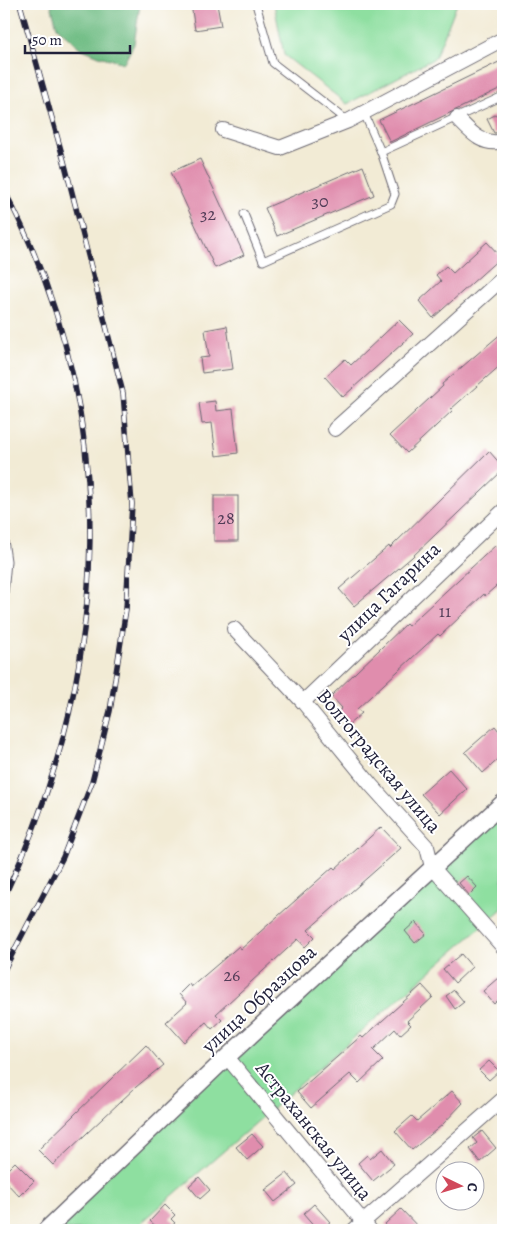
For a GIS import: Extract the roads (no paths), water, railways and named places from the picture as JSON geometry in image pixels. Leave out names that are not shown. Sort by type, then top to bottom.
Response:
[{"type":"street","points":[[223,130],[280,148],[348,121],[503,39]]},
{"type":"street","points":[[457,118],[474,135],[485,142],[503,142]]},
{"type":"street","points":[[335,429],[503,278]]},
{"type":"street","name":"улица Гагарина","points":[[303,702],[503,511]]},
{"type":"street","name":"Волгоградская улица","points":[[234,629],[303,702],[371,785],[427,846],[432,867],[503,947]]},
{"type":"street","name":"улица Образцова","points":[[46,1230],[227,1057],[503,803]]},
{"type":"street","name":"Астраханская улица","points":[[227,1057],[362,1228]]},
{"type":"street","points":[[362,1228],[503,1099]]},
{"type":"lane","points":[[256,4],[274,63],[348,121]]},
{"type":"lane","points":[[381,152],[503,96]]},
{"type":"lane","points":[[244,214],[264,261],[391,204],[395,194],[381,152],[364,113]]},
{"type":"lane","points":[[4,540],[7,561],[4,594]]},
{"type":"railway","points":[[4,970],[63,857],[92,782],[110,711],[126,609],[132,504],[123,393],[64,161],[20,4]]},
{"type":"railway","points":[[4,190],[43,276],[70,364],[85,453],[90,543],[84,633],[67,722],[40,810],[4,897]]}]
